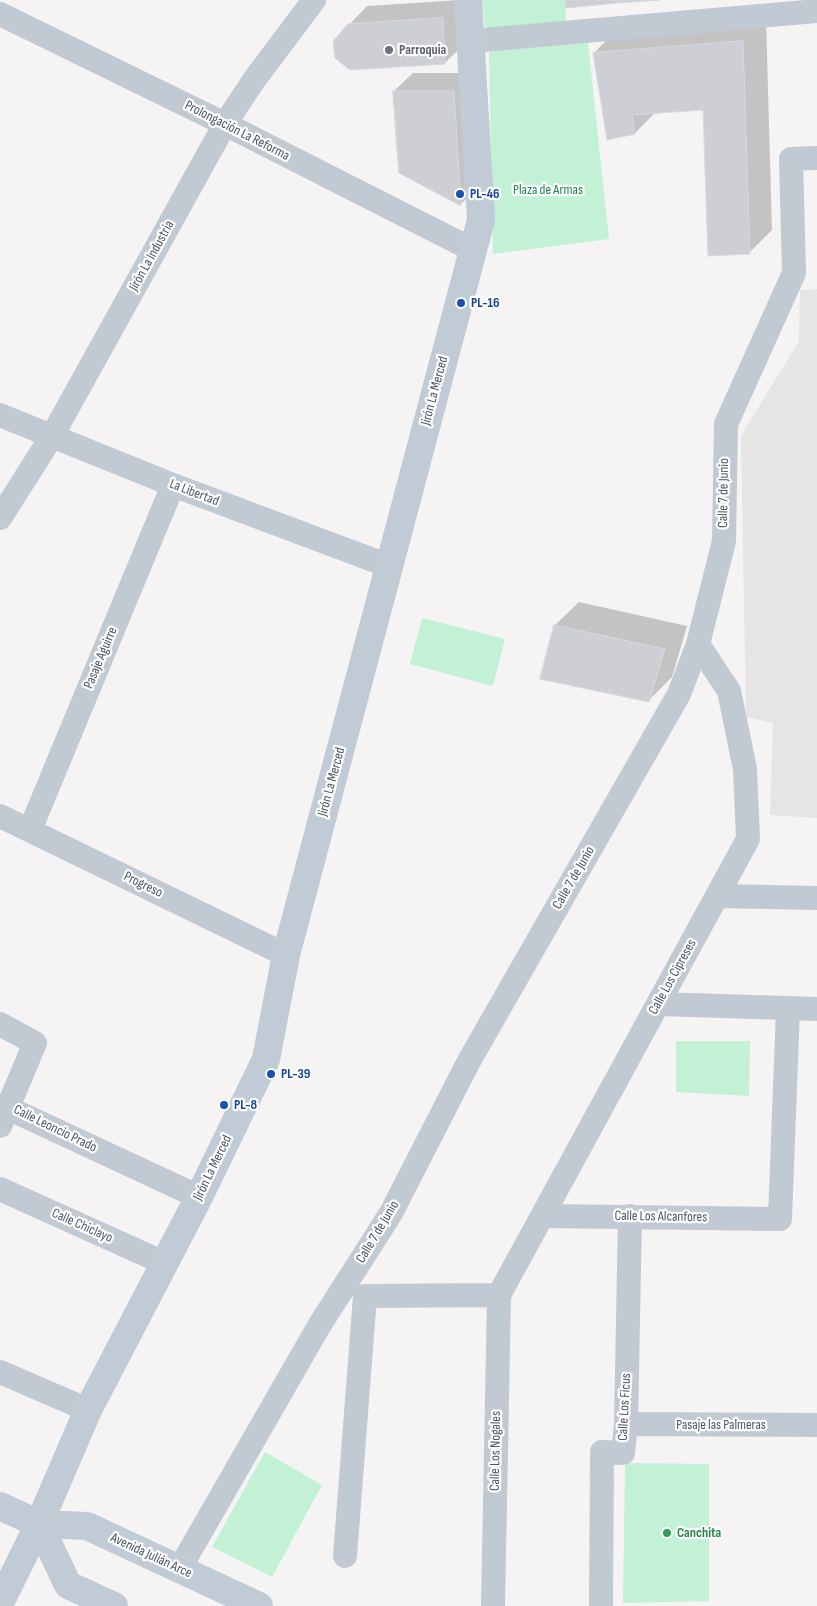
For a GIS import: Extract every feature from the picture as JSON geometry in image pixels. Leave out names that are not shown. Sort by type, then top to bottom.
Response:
[{"type":"street","name":"Jirón La Industria","points":[[0,518],[52,436],[225,124],[254,80],[314,0]]},
{"type":"street","name":"Jirón La Merced","points":[[0,1603],[39,1524],[88,1410],[199,1198],[266,1059],[286,955],[481,220],[468,0]]},
{"type":"street","points":[[471,40],[817,12]]},
{"type":"street","name":"Prolongación La Reforma","points":[[0,14],[225,124],[473,250]]},
{"type":"street","name":"Calle 7 de Junio","points":[[180,1568],[319,1326],[391,1213],[469,1061],[679,694],[698,644],[724,541],[726,424],[794,273],[790,159],[817,158]]},
{"type":"street","name":"La Libertad","points":[[0,415],[173,485],[389,566]]},
{"type":"street","name":"Pasaje Aguirre","points":[[30,830],[173,485]]},
{"type":"street","name":"Calle Los Cipreses","points":[[499,1295],[748,839],[745,769],[729,691],[698,644]]},
{"type":"street","name":"Progreso","points":[[0,816],[286,955]]},
{"type":"street","points":[[717,896],[817,898]]},
{"type":"street","points":[[658,1004],[817,1008]]},
{"type":"street","name":"Calle Los Alcanfores","points":[[543,1216],[780,1219],[788,1008]]},
{"type":"street","name":"Calle Leoncio Prado","points":[[0,1024],[35,1043],[4,1117],[199,1198]]},
{"type":"street","name":"Calle Chiclayo","points":[[0,1189],[164,1263]]},
{"type":"street","name":"Calle Los Ficus","points":[[601,1606],[602,1452],[623,1453],[626,1424],[630,1216]]},
{"type":"street","points":[[345,1556],[365,1296],[499,1295]]},
{"type":"street","name":"Calle Los Nogales","points":[[493,1606],[499,1295]]},
{"type":"street","points":[[0,1372],[88,1410]]},
{"type":"street","name":"Pasaje las Palmeras","points":[[626,1424],[817,1425]]},
{"type":"street","name":"Avenida Julián Arce","points":[[0,1506],[39,1524],[87,1526],[259,1606]]},
{"type":"street","points":[[39,1524],[68,1585],[114,1606]]},
{"type":"shaded area","points":[[817,289],[817,818],[770,815],[773,723],[746,717],[741,436],[799,341],[800,290]]},
{"type":"green space","points":[[482,0],[565,0],[566,22],[485,29]]},
{"type":"green space","name":"Plaza de Armas","points":[[588,43],[609,239],[493,254],[489,51]]},
{"type":"green space","points":[[422,618],[505,639],[493,686],[410,664]]},
{"type":"green space","points":[[676,1041],[750,1041],[749,1096],[676,1092]]},
{"type":"green space","points":[[265,1452],[322,1485],[272,1577],[212,1547]]},
{"type":"green space","name":"Canchita","points":[[625,1463],[709,1464],[709,1601],[623,1603]]},
{"type":"building","points":[[565,0],[616,0],[617,3],[566,8]]},
{"type":"building","points":[[616,0],[660,0],[617,3]]},
{"type":"building","name":"Parroquia","points":[[443,18],[445,64],[350,70],[335,58],[333,41],[348,24]]},
{"type":"building","points":[[743,41],[750,254],[708,256],[703,110],[632,115],[635,134],[607,140],[593,53]]},
{"type":"building","points":[[393,91],[454,91],[461,206],[399,173]]},
{"type":"building","points":[[554,625],[665,649],[649,702],[540,679]]},
{"type":"place","name":"Parroquia","points":[[389,50]]},
{"type":"place","name":"PL-46","points":[[460,194]]},
{"type":"place","name":"PL-16","points":[[461,303]]},
{"type":"place","name":"PL-39","points":[[271,1074]]},
{"type":"place","name":"PL-8","points":[[224,1105]]},
{"type":"place","name":"Canchita","points":[[667,1533]]}]
